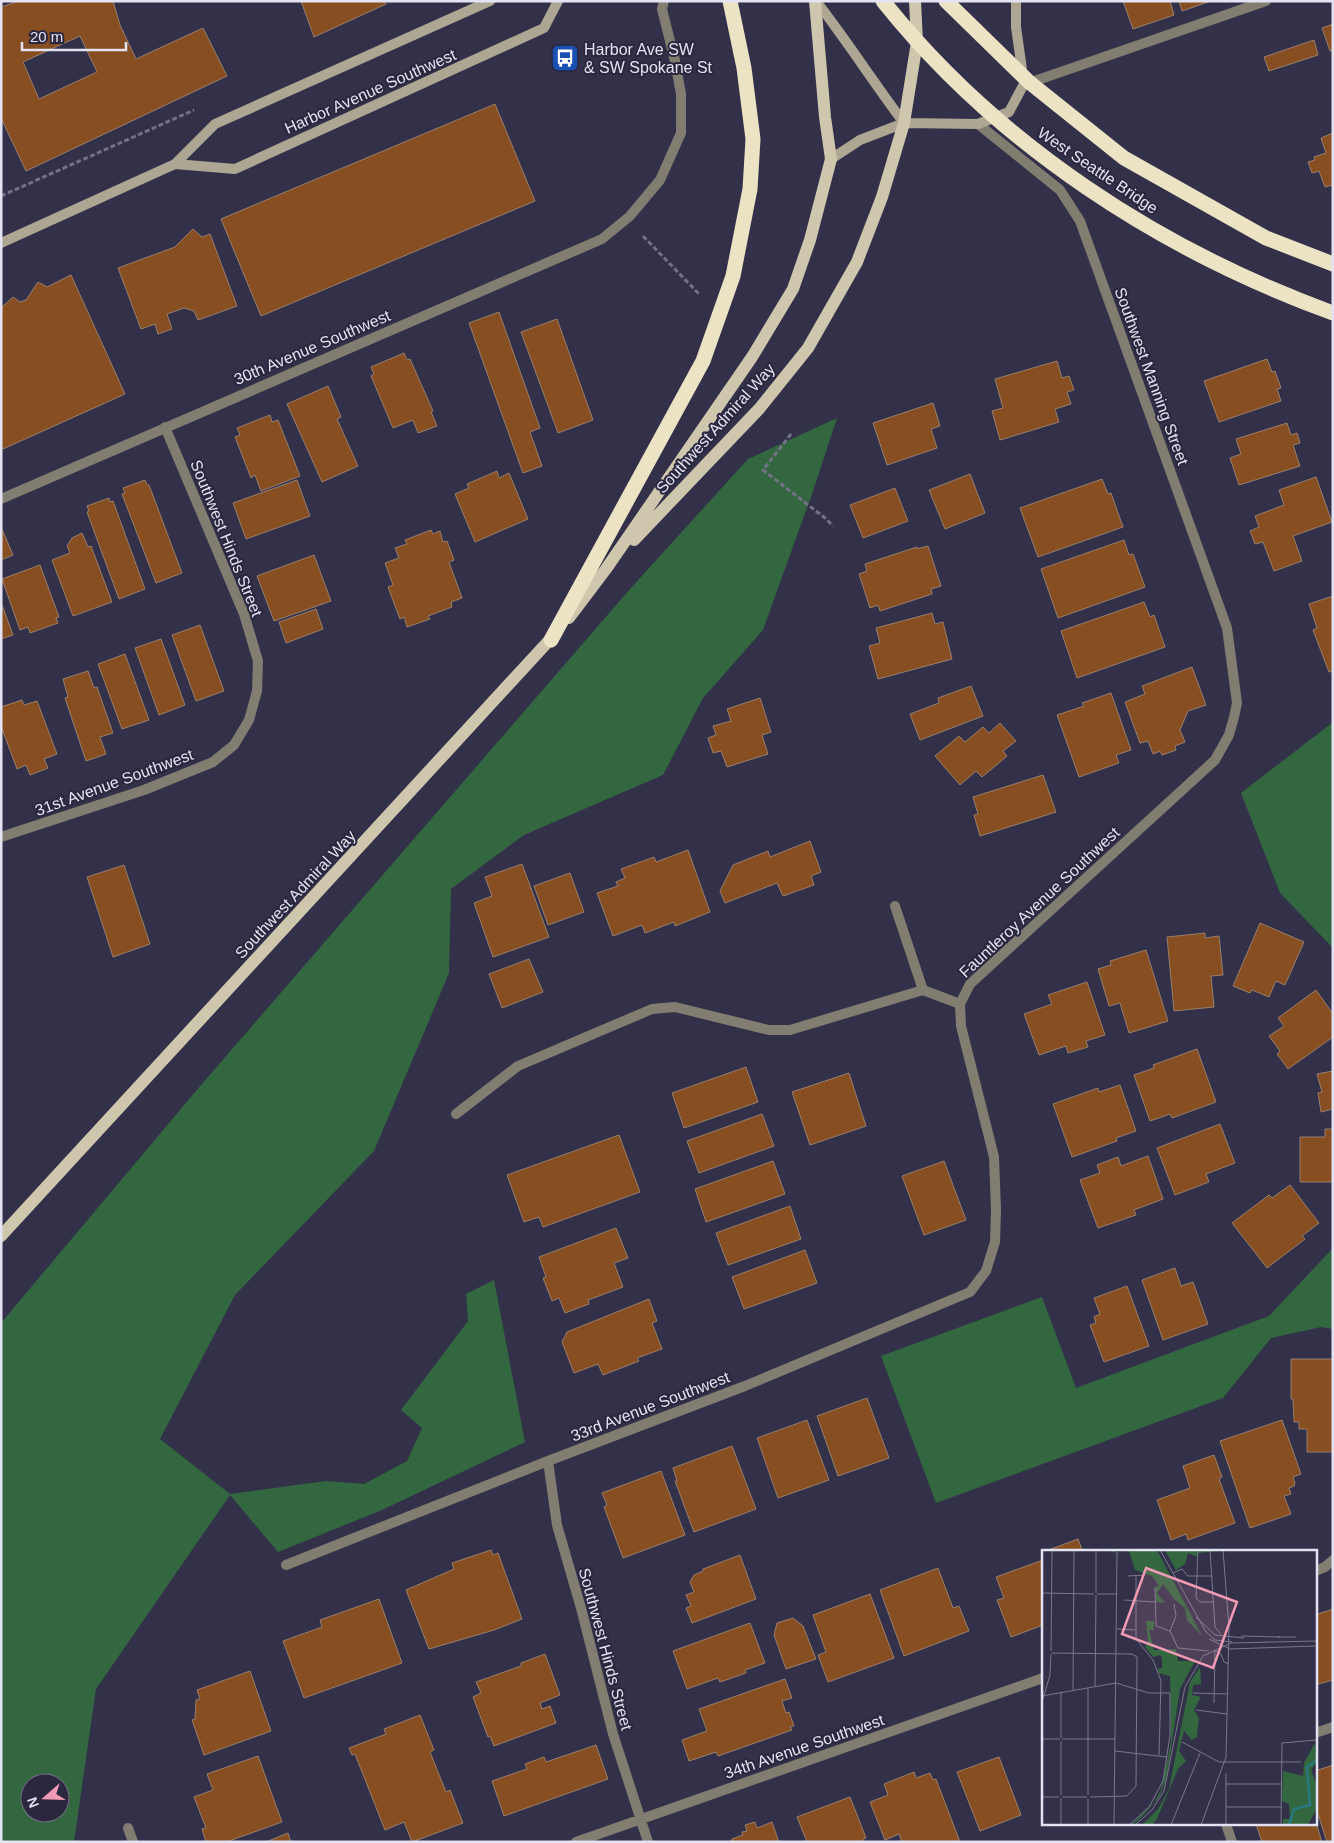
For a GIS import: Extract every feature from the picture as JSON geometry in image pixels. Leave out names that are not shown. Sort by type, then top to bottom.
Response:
[{"type":"highway","points":[[551,640],[703,361],[733,276],[750,189],[753,139],[744,68],[730,1]]},
{"type":"highway","name":"West Seattle Bridge","points":[[883,1],[898,20],[959,85],[1027,145],[1105,200],[1194,252],[1304,302],[1333,313]]},
{"type":"highway","name":"West Seattle Bridge","points":[[946,1],[1029,82],[1124,158],[1266,238],[1333,264]]},
{"type":"main road","name":"Harbor Avenue Southwest","points":[[1,243],[175,164],[215,124],[490,1]]},
{"type":"main road","name":"Harbor Avenue Southwest","points":[[175,164],[235,168],[544,28],[558,1]]},
{"type":"main road","points":[[816,1],[851,47],[874,84],[904,123]]},
{"type":"main road","name":"Southwest Admiral Way","points":[[1,1236],[551,640],[606,569],[752,357],[793,289],[810,240],[832,159],[825,117],[816,1]]},
{"type":"main road","name":"Southwest Admiral Way","points":[[606,569],[759,410],[808,348],[856,262],[882,198],[904,123],[917,42],[915,1]]},
{"type":"main road","points":[[832,159],[860,140],[904,123],[978,124],[1009,112],[1024,84],[1016,27],[1016,1]]},
{"type":"street","name":"30th Avenue Southwest","points":[[1,499],[602,239],[630,216],[660,180],[681,133],[681,94],[662,9],[664,1]]},
{"type":"street","points":[[1024,84],[1266,1]]},
{"type":"street","name":"Southwest Manning Street","points":[[978,124],[1060,190],[1080,221],[1227,628],[1234,677]]},
{"type":"street","name":"Southwest Hinds Street","points":[[165,427],[244,614],[258,661]]},
{"type":"street","name":"31st Avenue Southwest","points":[[1,837],[144,790],[213,762],[234,745],[249,720],[257,691],[258,661]]},
{"type":"street","name":"Fauntleroy Avenue Southwest","points":[[923,990],[960,1004],[970,984],[1215,760],[1229,735],[1234,717],[1236,702],[1234,677]]},
{"type":"street","points":[[456,1114],[518,1066],[652,1009],[675,1007],[769,1030],[790,1030],[923,990],[895,906]]},
{"type":"street","name":"33rd Avenue Southwest","points":[[286,1565],[754,1382],[970,1292],[986,1271],[995,1242],[996,1210],[994,1157],[961,1026],[960,1004]]},
{"type":"street","name":"Southwest Hinds Street","points":[[548,1461],[557,1524],[613,1734],[648,1842]]},
{"type":"street","name":"34th Avenue Southwest","points":[[576,1842],[1042,1678]]},
{"type":"street","points":[[1316,1733],[1333,1727]]},
{"type":"street","points":[[1227,1826],[1232,1842]]},
{"type":"street","points":[[128,1828],[133,1842]]},
{"type":"path","points":[[643,236],[704,299]]},
{"type":"path","points":[[791,434],[763,470],[833,526]]},
{"type":"green space","points":[[837,418],[763,630],[703,698],[663,775],[524,835],[451,889],[449,973],[374,1151],[235,1295],[160,1439],[230,1494],[326,1481],[364,1484],[407,1461],[422,1428],[401,1410],[468,1321],[466,1294],[494,1280],[525,1442],[382,1510],[278,1552],[230,1495],[96,1689],[74,1842],[1,1842],[1,1323],[201,1085],[630,589],[748,459]]},
{"type":"green space","points":[[1333,722],[1333,948],[1280,893],[1241,793]]},
{"type":"green space","points":[[1333,1248],[1333,1329],[1321,1327],[1271,1338],[1223,1398],[936,1503],[881,1356],[1042,1297],[1076,1388],[1269,1316]]},
{"type":"building","points":[[19,1],[113,1],[120,25],[136,59],[203,28],[227,76],[26,171],[1,118],[1,7]],"holes":[[[80,36],[97,72],[39,99],[23,62]]]},
{"type":"building","points":[[301,1],[385,1],[386,4],[314,37]]},
{"type":"building","points":[[1123,1],[1170,1],[1174,15],[1133,29]]},
{"type":"building","points":[[1179,1],[1211,1],[1182,11]]},
{"type":"building","points":[[1333,24],[1333,50],[1330,51],[1322,28]]},
{"type":"building","points":[[1314,40],[1318,55],[1269,71],[1264,57]]},
{"type":"building","points":[[495,104],[535,201],[261,316],[221,219]]},
{"type":"building","points":[[1333,133],[1333,185],[1325,187],[1319,171],[1312,173],[1308,162],[1315,160],[1314,157],[1326,153],[1321,138]]},
{"type":"building","points":[[193,229],[202,237],[210,234],[237,306],[198,320],[194,311],[184,308],[167,314],[172,329],[158,334],[155,324],[141,329],[118,268],[175,247]]},
{"type":"building","points":[[71,275],[125,394],[3,449],[1,445],[1,308],[13,297],[20,302],[26,300],[38,282],[47,287]]},
{"type":"building","points":[[499,312],[540,428],[530,432],[542,466],[523,473],[469,323]]},
{"type":"building","points":[[557,319],[593,420],[558,433],[521,332]]},
{"type":"building","points":[[404,353],[407,360],[410,359],[433,411],[431,412],[437,426],[418,433],[413,420],[393,428],[371,376],[374,374],[371,367]]},
{"type":"building","points":[[1267,359],[1272,372],[1275,371],[1281,388],[1277,389],[1281,401],[1219,422],[1204,381]]},
{"type":"building","points":[[1057,361],[1062,378],[1069,376],[1074,390],[1067,392],[1071,404],[1055,409],[1059,422],[1000,440],[992,411],[1003,408],[995,379]]},
{"type":"building","points":[[328,386],[341,417],[337,419],[358,466],[322,482],[287,404]]},
{"type":"building","points":[[933,403],[940,426],[931,429],[937,448],[887,465],[873,423]]},
{"type":"building","points":[[270,415],[272,422],[278,420],[300,476],[261,491],[255,475],[251,478],[235,437],[240,435],[237,428]]},
{"type":"building","points":[[1287,423],[1291,435],[1297,433],[1300,443],[1293,445],[1300,466],[1239,485],[1230,458],[1241,454],[1236,439]]},
{"type":"building","points":[[497,471],[499,478],[509,473],[528,519],[475,542],[455,494],[469,488],[467,484]]},
{"type":"building","points":[[970,474],[985,513],[945,529],[929,490]]},
{"type":"building","points":[[1316,477],[1332,522],[1293,536],[1302,561],[1274,571],[1263,542],[1255,544],[1250,531],[1259,527],[1255,516],[1284,505],[1279,490]]},
{"type":"building","points":[[1102,479],[1108,494],[1111,493],[1123,527],[1038,557],[1020,508]]},
{"type":"building","points":[[145,480],[147,485],[149,485],[182,573],[156,583],[122,494],[125,493],[123,488]]},
{"type":"building","points":[[297,480],[310,516],[246,539],[233,503]]},
{"type":"building","points":[[895,488],[908,521],[863,538],[850,505]]},
{"type":"building","points":[[109,498],[110,502],[113,501],[145,589],[119,599],[87,512],[89,511],[87,506]]},
{"type":"building","points":[[1,527],[13,555],[1,560]]},
{"type":"building","points":[[431,530],[433,534],[440,531],[443,542],[447,541],[454,560],[449,562],[462,598],[451,602],[452,607],[428,616],[430,619],[407,627],[404,617],[400,619],[388,587],[393,585],[385,563],[399,558],[395,548],[407,544],[405,540]]},
{"type":"building","points":[[82,533],[88,547],[91,546],[112,602],[73,616],[52,560],[70,553],[67,546],[72,538]]},
{"type":"building","points":[[1124,540],[1129,555],[1133,554],[1145,587],[1058,618],[1041,569]]},
{"type":"building","points":[[928,546],[941,586],[931,589],[932,594],[880,611],[878,605],[870,608],[859,574],[867,571],[865,564],[917,547],[917,549]]},
{"type":"building","points":[[314,555],[331,601],[274,621],[257,576]]},
{"type":"building","points":[[40,565],[59,617],[56,618],[58,623],[30,633],[28,627],[20,630],[2,579]]},
{"type":"building","points":[[1333,596],[1333,671],[1329,672],[1313,630],[1317,628],[1309,604]]},
{"type":"building","points":[[1,602],[13,635],[1,639]]},
{"type":"building","points":[[1144,602],[1150,617],[1154,615],[1165,647],[1077,678],[1061,631]]},
{"type":"building","points":[[316,609],[323,629],[286,643],[279,622]]},
{"type":"building","points":[[932,613],[935,624],[943,622],[952,659],[878,679],[869,646],[880,643],[876,628]]},
{"type":"building","points":[[200,625],[224,691],[196,701],[172,635]]},
{"type":"building","points":[[161,639],[185,705],[159,715],[135,648]]},
{"type":"building","points":[[125,654],[149,720],[122,729],[98,664]]},
{"type":"building","points":[[1192,667],[1206,705],[1188,711],[1180,730],[1185,742],[1175,746],[1176,750],[1162,755],[1160,751],[1153,754],[1148,741],[1140,743],[1125,702],[1145,694],[1142,686]]},
{"type":"building","points":[[88,671],[94,688],[97,687],[113,733],[100,737],[106,754],[86,761],[65,698],[68,697],[63,679]]},
{"type":"building","points":[[971,686],[983,716],[920,740],[910,714],[939,703],[938,698]]},
{"type":"building","points":[[1111,693],[1131,750],[1116,755],[1119,763],[1079,777],[1057,715],[1084,706],[1082,703]]},
{"type":"building","points":[[760,698],[771,732],[762,735],[768,754],[727,767],[721,751],[713,753],[708,738],[716,735],[713,726],[731,721],[727,709]]},
{"type":"building","points":[[22,700],[24,705],[37,701],[57,754],[44,759],[48,768],[30,775],[26,765],[17,769],[1,726],[1,707]]},
{"type":"building","points":[[1000,723],[1016,741],[1003,751],[1007,756],[982,777],[976,771],[960,785],[935,756],[959,736],[965,742],[983,727],[989,733]]},
{"type":"building","points":[[1043,775],[1056,812],[980,836],[974,815],[978,814],[973,797]]},
{"type":"building","points":[[810,841],[821,872],[811,876],[814,885],[783,896],[777,883],[725,903],[720,891],[733,865],[768,851],[770,857]]},
{"type":"building","points":[[688,850],[710,912],[675,926],[674,922],[645,933],[642,925],[613,936],[597,893],[618,886],[616,882],[625,878],[621,869],[654,857],[656,862]]},
{"type":"building","points":[[522,864],[549,937],[493,957],[474,903],[492,896],[485,877]]},
{"type":"building","points":[[124,865],[150,944],[113,957],[87,877]]},
{"type":"building","points":[[570,873],[584,912],[548,925],[534,886]]},
{"type":"building","points":[[1260,923],[1304,942],[1285,985],[1276,981],[1269,997],[1252,990],[1250,993],[1233,986]]},
{"type":"building","points":[[1205,933],[1205,938],[1219,936],[1223,975],[1211,976],[1214,1007],[1174,1011],[1167,937]]},
{"type":"building","points":[[1146,950],[1168,1021],[1129,1033],[1120,1003],[1109,1006],[1098,969],[1111,965],[1110,961]]},
{"type":"building","points":[[529,959],[543,992],[502,1008],[489,974]]},
{"type":"building","points":[[1087,982],[1105,1035],[1086,1041],[1088,1047],[1068,1053],[1066,1046],[1039,1055],[1024,1014],[1052,1004],[1048,995]]},
{"type":"building","points":[[1316,990],[1333,1014],[1333,1037],[1288,1069],[1277,1054],[1280,1051],[1269,1036],[1284,1026],[1278,1018]]},
{"type":"building","points":[[1197,1049],[1216,1102],[1172,1118],[1170,1114],[1150,1121],[1134,1075],[1154,1068],[1153,1065]]},
{"type":"building","points":[[746,1067],[758,1102],[684,1128],[672,1093]]},
{"type":"building","points":[[1333,1071],[1333,1109],[1321,1112],[1318,1093],[1322,1092],[1317,1074]]},
{"type":"building","points":[[849,1073],[866,1126],[810,1145],[792,1092]]},
{"type":"building","points":[[1120,1085],[1136,1131],[1116,1138],[1117,1141],[1072,1157],[1053,1104],[1098,1088],[1099,1092]]},
{"type":"building","points":[[762,1114],[774,1146],[699,1173],[687,1141]]},
{"type":"building","points":[[1220,1124],[1235,1163],[1206,1174],[1209,1182],[1175,1195],[1157,1148]]},
{"type":"building","points":[[1325,1129],[1333,1129],[1333,1182],[1300,1182],[1300,1137],[1325,1137]]},
{"type":"building","points":[[619,1135],[640,1192],[543,1227],[539,1217],[524,1222],[507,1175]]},
{"type":"building","points":[[1148,1156],[1163,1199],[1134,1210],[1136,1215],[1098,1228],[1080,1180],[1100,1173],[1097,1165],[1118,1157],[1121,1166]]},
{"type":"building","points":[[773,1161],[785,1194],[706,1222],[695,1189]]},
{"type":"building","points":[[944,1161],[966,1220],[924,1235],[902,1176]]},
{"type":"building","points":[[1290,1185],[1319,1223],[1302,1236],[1305,1239],[1267,1268],[1232,1223],[1269,1195],[1272,1198]]},
{"type":"building","points":[[790,1206],[801,1239],[728,1265],[716,1233]]},
{"type":"building","points":[[616,1228],[628,1258],[614,1263],[623,1287],[588,1300],[589,1304],[565,1313],[559,1298],[552,1301],[543,1278],[546,1277],[539,1257]]},
{"type":"building","points":[[805,1250],[817,1283],[744,1309],[732,1277]]},
{"type":"building","points":[[1175,1268],[1181,1286],[1193,1282],[1208,1324],[1163,1340],[1142,1280]]},
{"type":"building","points":[[1127,1286],[1149,1346],[1104,1362],[1090,1325],[1096,1323],[1094,1317],[1100,1314],[1094,1298]]},
{"type":"building","points":[[649,1299],[657,1321],[652,1323],[662,1349],[637,1358],[639,1361],[603,1375],[598,1364],[574,1373],[562,1342],[567,1332]]},
{"type":"building","points":[[1291,1359],[1333,1359],[1333,1452],[1307,1452],[1307,1429],[1299,1429],[1299,1422],[1294,1422],[1293,1399],[1291,1399]]},
{"type":"building","points":[[867,1398],[889,1458],[838,1476],[817,1416]]},
{"type":"building","points":[[807,1420],[829,1480],[778,1498],[757,1438]]},
{"type":"building","points":[[1282,1420],[1301,1474],[1293,1477],[1294,1486],[1289,1488],[1291,1494],[1284,1496],[1291,1514],[1250,1528],[1220,1441]]},
{"type":"building","points":[[732,1446],[756,1509],[694,1532],[675,1481],[677,1481],[673,1468]]},
{"type":"building","points":[[1214,1455],[1222,1477],[1219,1479],[1235,1523],[1188,1540],[1186,1534],[1171,1540],[1157,1500],[1190,1488],[1183,1466]]},
{"type":"building","points":[[661,1471],[685,1535],[623,1558],[604,1507],[607,1505],[602,1493]]},
{"type":"building","points":[[1078,1539],[1082,1550],[1048,1550]]},
{"type":"building","points":[[491,1550],[493,1555],[498,1553],[522,1619],[494,1630],[429,1649],[406,1590],[454,1569],[452,1563]]},
{"type":"building","points":[[740,1555],[756,1599],[692,1623],[686,1608],[691,1606],[686,1595],[694,1592],[690,1582],[694,1575],[703,1571],[703,1569]]},
{"type":"building","points":[[1042,1560],[1042,1625],[1011,1637],[997,1600],[1004,1598],[996,1577]]},
{"type":"building","points":[[938,1568],[953,1608],[959,1606],[969,1631],[904,1656],[880,1590]]},
{"type":"building","points":[[870,1594],[894,1658],[828,1682],[818,1655],[826,1652],[813,1615]]},
{"type":"building","points":[[379,1599],[402,1663],[304,1698],[283,1641],[322,1627],[320,1620]]},
{"type":"building","points":[[1333,1609],[1333,1680],[1316,1685],[1316,1615]]},
{"type":"building","points":[[793,1618],[803,1626],[816,1659],[786,1669],[774,1635],[777,1623]]},
{"type":"building","points":[[750,1623],[765,1663],[745,1670],[746,1673],[720,1682],[718,1678],[687,1689],[673,1651]]},
{"type":"building","points":[[545,1654],[560,1695],[540,1703],[542,1709],[550,1706],[556,1723],[494,1746],[490,1736],[488,1737],[473,1697],[481,1693],[476,1682],[521,1666],[521,1663]]},
{"type":"building","points":[[250,1671],[271,1731],[204,1755],[192,1720],[195,1719],[196,1700],[200,1699],[197,1690]]},
{"type":"building","points":[[785,1679],[792,1698],[782,1701],[786,1713],[789,1712],[794,1726],[790,1727],[792,1730],[718,1756],[716,1752],[689,1761],[682,1740],[707,1731],[699,1709]]},
{"type":"building","points":[[420,1715],[434,1750],[430,1752],[446,1792],[450,1790],[463,1823],[412,1842],[404,1822],[385,1830],[355,1754],[352,1755],[349,1748],[386,1734],[384,1729]]},
{"type":"building","points":[[596,1745],[608,1779],[504,1816],[492,1781],[527,1769],[525,1764],[544,1757],[546,1762]]},
{"type":"building","points":[[258,1756],[282,1822],[226,1842],[206,1842],[202,1829],[206,1828],[194,1797],[213,1790],[207,1774]]},
{"type":"building","points":[[999,1757],[1021,1815],[980,1831],[957,1772]]},
{"type":"building","points":[[1333,1765],[1333,1842],[1327,1842],[1316,1808],[1316,1771]]},
{"type":"building","points":[[914,1772],[916,1778],[930,1773],[933,1780],[936,1779],[960,1842],[902,1842],[899,1834],[885,1840],[870,1802],[888,1795],[884,1784]]},
{"type":"building","points":[[850,1797],[866,1838],[863,1839],[864,1842],[807,1842],[797,1817]]},
{"type":"building","points":[[755,1822],[757,1828],[772,1822],[779,1842],[731,1842],[732,1839],[743,1835],[742,1832],[747,1831],[745,1825]]},
{"type":"building","points":[[1316,1823],[1322,1842],[1262,1842],[1257,1826],[1316,1826]]},
{"type":"building","points":[[288,1833],[291,1842],[266,1842]]},
{"type":"place","name":"Harbor Ave SW & SW Spokane St","points":[[565,58]]}]
